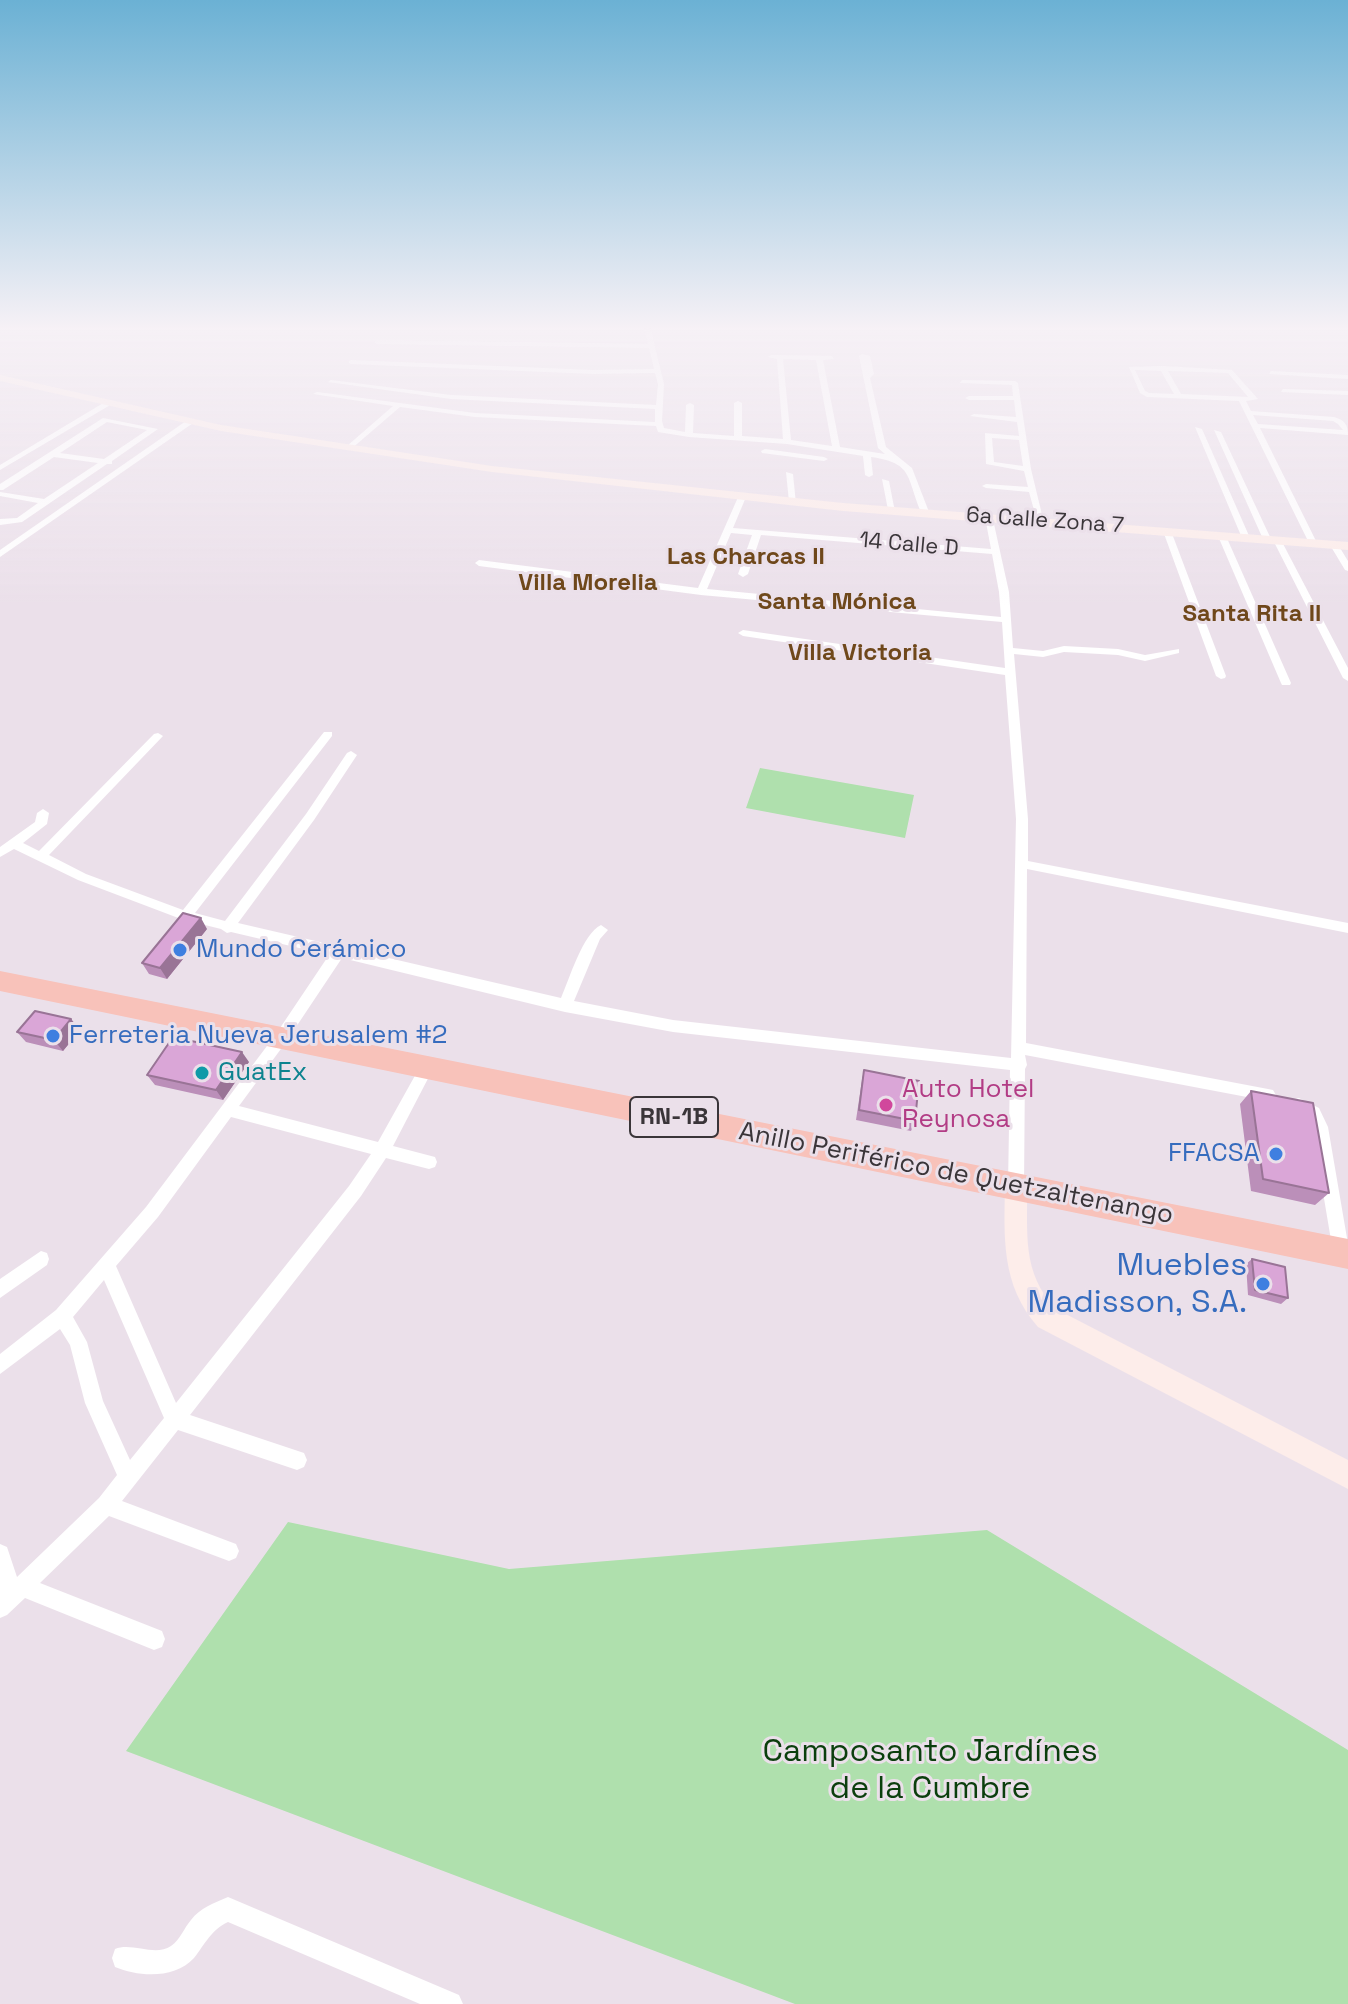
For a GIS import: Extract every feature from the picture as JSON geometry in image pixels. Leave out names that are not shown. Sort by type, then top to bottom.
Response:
[{"type":"highway","name":"Anillo Periférico de Quetzaltenango","points":[[0,981],[1344,1253]]},
{"type":"street","points":[[0,468],[80,421]]},
{"type":"street","points":[[0,488],[105,421]]},
{"type":"street","points":[[0,522],[16,521],[154,429],[109,421]]},
{"type":"street","points":[[3,550],[192,421]]},
{"type":"street","name":"6a Calle Zona 7","points":[[192,421],[480,468],[742,497],[1348,546]]},
{"type":"street","points":[[350,448],[382,421]]},
{"type":"street","points":[[587,421],[658,424],[665,431],[689,435],[787,442],[896,458]]},
{"type":"street","points":[[689,421],[689,435]]},
{"type":"street","points":[[738,421],[738,438]]},
{"type":"street","points":[[785,421],[787,442]]},
{"type":"street","points":[[831,421],[836,449]]},
{"type":"street","points":[[877,421],[882,448],[908,468],[925,512]]},
{"type":"street","points":[[1021,421],[1027,469],[1041,521]]},
{"type":"street","points":[[1254,421],[1313,543]]},
{"type":"street","points":[[1258,426],[1348,433],[1344,422]]},
{"type":"street","points":[[1198,429],[1246,538]]},
{"type":"street","points":[[1217,432],[1348,678]]},
{"type":"street","points":[[1021,438],[988,435],[990,464],[1027,469]]},
{"type":"street","points":[[825,472],[826,447]]},
{"type":"street","points":[[765,451],[824,459]]},
{"type":"street","points":[[867,453],[869,475]]},
{"type":"street","points":[[50,454],[129,465]]},
{"type":"street","points":[[783,454],[793,502]]},
{"type":"street","points":[[885,481],[892,510]]},
{"type":"street","points":[[986,486],[1032,490]]},
{"type":"street","points":[[0,494],[45,502]]},
{"type":"street","points":[[701,592],[742,497]]},
{"type":"street","points":[[989,517],[1006,620],[1019,781],[1022,864],[1016,1185],[1017,1261],[1022,1284],[1030,1301],[1047,1318],[1348,1475]]},
{"type":"street","name":"14 Calle D","points":[[727,530],[996,552]]},
{"type":"street","points":[[1167,531],[1221,676]]},
{"type":"street","points":[[743,574],[757,533]]},
{"type":"street","points":[[1222,536],[1286,683]]},
{"type":"street","points":[[1334,545],[1348,568]]},
{"type":"street","points":[[479,563],[701,592],[1006,620]]},
{"type":"street","points":[[743,633],[1009,672]]},
{"type":"street","points":[[1007,650],[1043,654],[1064,649],[1118,652],[1142,658],[1175,651]]},
{"type":"street","points":[[186,916],[328,734]]},
{"type":"street","points":[[41,856],[158,736]]},
{"type":"street","points":[[227,928],[310,817],[351,755]]},
{"type":"street","points":[[0,853],[42,823],[43,813]]},
{"type":"street","points":[[15,844],[82,877],[186,916],[565,1006],[673,1026],[1020,1056],[1287,1099],[1307,1107],[1320,1127],[1344,1253]]},
{"type":"street","points":[[1022,864],[1348,928]]},
{"type":"street","points":[[565,1006],[595,936],[601,930]]},
{"type":"street","points":[[0,1365],[62,1316],[152,1212],[281,1038],[338,953]]},
{"type":"street","points":[[12,1596],[106,1505],[355,1191],[382,1150],[427,1067]]},
{"type":"street","points":[[228,1110],[429,1162]]},
{"type":"street","points":[[0,1290],[41,1259]]},
{"type":"street","points":[[107,1266],[174,1419],[297,1460]]},
{"type":"street","points":[[62,1316],[78,1342],[94,1403],[128,1477]]},
{"type":"street","points":[[106,1505],[229,1551]]},
{"type":"street","points":[[0,1554],[12,1596]]},
{"type":"street","points":[[12,1596],[154,1639]]},
{"type":"street","points":[[124,1958],[152,1964],[175,1959],[208,1921],[228,1909],[450,2004]]},
{"type":"green space","points":[[760,768],[914,795],[905,838],[746,808]]},
{"type":"green space","name":"Camposanto Jardínes de la Cumbre","points":[[288,1522],[509,1569],[987,1530],[1348,1750],[1348,2004],[795,2004],[126,1751]]},
{"type":"building","points":[[183,913],[201,918],[160,968],[142,963]]},
{"type":"building","points":[[35,1011],[71,1019],[54,1040],[17,1032]]},
{"type":"building","name":"GuatEx","points":[[173,1037],[242,1052],[216,1090],[147,1075]]},
{"type":"building","name":"Auto Hotel Reynosa","points":[[864,1070],[919,1081],[915,1121],[859,1110]]},
{"type":"building","name":"FFACSA","points":[[1251,1091],[1313,1103],[1329,1193],[1263,1179]]},
{"type":"building","points":[[1252,1259],[1285,1267],[1288,1298],[1255,1290]]},
{"type":"place","name":"Mundo Cerámico","points":[[180,950]]},
{"type":"place","name":"Ferreteria Nueva Jerusalem #2","points":[[53,1036]]},
{"type":"place","name":"GuatEx","points":[[202,1073]]},
{"type":"place","name":"Auto Hotel Reynosa","points":[[886,1105]]},
{"type":"place","name":"FFACSA","points":[[1276,1154]]},
{"type":"place","name":"Muebles Madisson, S.A.","points":[[1263,1284]]},
{"type":"district","name":"Las Charcas II","points":[[746,557]]},
{"type":"district","name":"Villa Morelia","points":[[588,583]]},
{"type":"district","name":"Santa Mónica","points":[[837,602]]},
{"type":"district","name":"Santa Rita II","points":[[1252,614]]},
{"type":"district","name":"Villa Victoria","points":[[860,653]]}]
